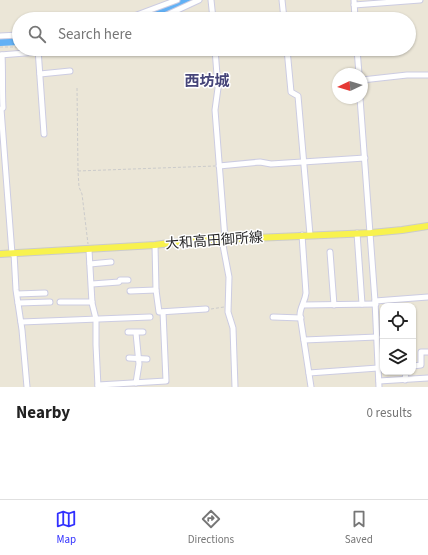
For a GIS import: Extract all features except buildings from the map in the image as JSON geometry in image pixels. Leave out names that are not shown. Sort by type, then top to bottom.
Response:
[{"type":"main road","name":"大和高田御所線","points":[[0,254],[89,250],[155,245],[184,241],[371,233],[428,226]]},
{"type":"street","points":[[144,12],[176,0]]},
{"type":"street","points":[[173,12],[199,0]]},
{"type":"street","points":[[211,0],[212,12]]},
{"type":"street","points":[[282,0],[283,12]]},
{"type":"street","points":[[355,12],[354,2],[420,0]]},
{"type":"street","points":[[0,36],[12,35]]},
{"type":"street","points":[[12,54],[1,55],[4,80],[2,84],[3,108],[0,109],[27,387]]},
{"type":"street","points":[[38,56],[44,134]]},
{"type":"street","points":[[216,56],[218,88],[215,110],[224,240],[229,276],[228,307],[233,328],[235,387]]},
{"type":"street","points":[[288,56],[291,92],[298,96],[310,235]]},
{"type":"street","points":[[358,56],[359,68]]},
{"type":"street","points":[[40,74],[70,71]]},
{"type":"street","points":[[368,79],[407,75],[428,75]]},
{"type":"street","points":[[360,104],[376,303],[379,384],[428,378]]},
{"type":"street","points":[[219,166],[260,162],[271,164],[365,158]]},
{"type":"street","points":[[357,233],[362,304]]},
{"type":"street","points":[[302,236],[306,293],[305,302],[300,310],[311,387]]},
{"type":"street","points":[[155,245],[156,290],[159,312],[206,309]]},
{"type":"street","points":[[89,250],[92,302],[96,319],[98,386],[136,383],[163,384],[166,381],[163,312]]},
{"type":"street","points":[[330,252],[334,305]]},
{"type":"street","points":[[90,264],[111,262]]},
{"type":"street","points":[[92,284],[128,280]]},
{"type":"street","points":[[130,291],[156,290]]},
{"type":"street","points":[[17,294],[45,293]]},
{"type":"street","points":[[303,305],[362,304],[428,298]]},
{"type":"street","points":[[18,303],[50,302]]},
{"type":"street","points":[[60,302],[92,302]]},
{"type":"street","points":[[21,322],[150,317]]},
{"type":"street","points":[[273,317],[301,318]]},
{"type":"street","points":[[128,332],[144,332]]},
{"type":"street","points":[[136,333],[139,359],[136,383]]},
{"type":"street","points":[[304,340],[377,337]]},
{"type":"street","points":[[416,366],[421,365],[421,352],[428,352]]},
{"type":"street","points":[[129,358],[147,359]]},
{"type":"street","points":[[309,373],[378,368]]},
{"type":"street","points":[[406,375],[407,387]]},
{"type":"path","points":[[0,47],[12,47]]},
{"type":"path","points":[[77,88],[79,188],[82,194],[89,250]]},
{"type":"path","points":[[78,171],[219,166]]},
{"type":"path","points":[[206,309],[228,307]]},
{"type":"waterway","points":[[162,12],[190,0]]},
{"type":"waterway","points":[[0,42],[12,41]]},
{"type":"district","name":"西坊城","points":[[207,81]]}]
